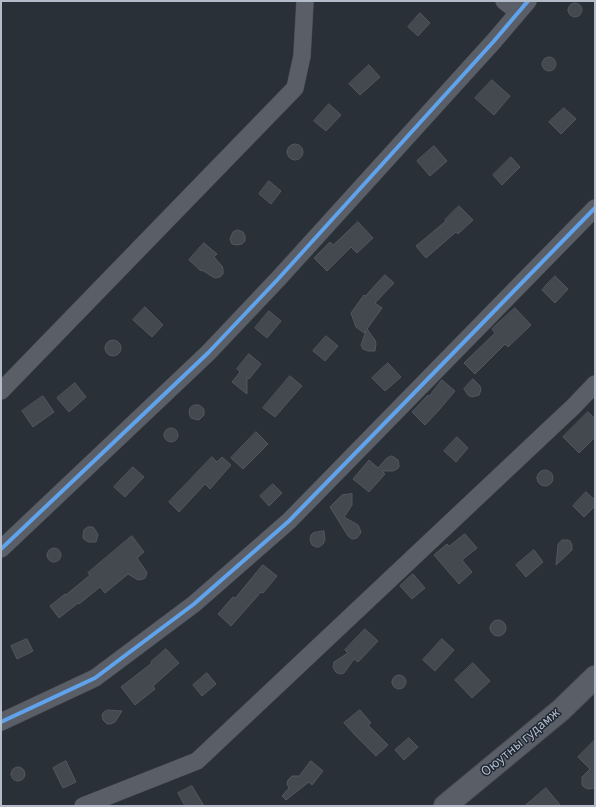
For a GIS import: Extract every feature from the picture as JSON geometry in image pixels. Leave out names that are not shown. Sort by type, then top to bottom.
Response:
[{"type":"street","points":[[1,549],[208,353],[312,242],[494,41],[523,6],[504,1]]},
{"type":"street","points":[[1,391],[295,88],[302,56],[307,4]]},
{"type":"street","points":[[1,722],[95,678],[194,604],[289,521],[595,208]]},
{"type":"street","points":[[83,806],[197,761],[574,406],[595,384]]},
{"type":"street","name":"Оюутны гудамж","points":[[445,806],[561,710],[595,677]]},
{"type":"building","points":[[572,3],[578,3],[582,7],[582,13],[578,17],[572,17],[568,13],[568,7]]},
{"type":"building","points":[[420,13],[430,23],[418,36],[408,27]]},
{"type":"building","points":[[546,57],[552,57],[556,61],[556,67],[552,71],[546,71],[542,67],[542,61]]},
{"type":"building","points":[[369,65],[380,77],[360,95],[349,84]]},
{"type":"building","points":[[492,80],[510,96],[494,115],[475,98]]},
{"type":"building","points":[[329,104],[341,115],[326,131],[314,121]]},
{"type":"building","points":[[564,108],[576,119],[561,134],[549,122]]},
{"type":"building","points":[[295,144],[302,149],[303,152],[298,159],[295,160],[288,155],[287,152],[292,145]]},
{"type":"building","points":[[434,146],[447,161],[430,176],[417,161]]},
{"type":"building","points":[[511,157],[520,167],[502,185],[493,175]]},
{"type":"building","points":[[269,181],[281,191],[271,204],[259,194]]},
{"type":"building","points":[[459,206],[473,220],[458,234],[456,232],[426,258],[416,246],[446,221],[445,220]]},
{"type":"building","points":[[358,222],[373,238],[357,253],[351,247],[327,271],[314,258],[330,242],[333,245]]},
{"type":"building","points":[[238,230],[243,232],[245,241],[242,244],[232,244],[230,239],[232,234]]},
{"type":"building","points":[[204,243],[217,254],[214,257],[223,269],[223,274],[220,277],[215,278],[202,270],[201,271],[189,260]]},
{"type":"building","points":[[385,275],[394,283],[375,303],[382,308],[367,329],[375,340],[376,344],[375,351],[368,351],[363,349],[361,345],[366,331],[364,333],[356,327],[351,313],[364,295],[365,296]]},
{"type":"building","points":[[555,276],[568,289],[555,303],[542,290]]},
{"type":"building","points":[[145,307],[163,325],[152,337],[133,320]]},
{"type":"building","points":[[515,308],[531,325],[508,347],[505,344],[475,374],[464,363],[495,333],[492,329]]},
{"type":"building","points":[[269,311],[281,321],[267,338],[255,328]]},
{"type":"building","points":[[326,336],[338,346],[325,361],[313,351]]},
{"type":"building","points":[[113,340],[120,345],[121,348],[116,355],[113,356],[106,351],[105,348],[110,341]]},
{"type":"building","points":[[249,354],[261,364],[249,379],[247,377],[247,394],[232,382],[240,372],[237,369]]},
{"type":"building","points":[[388,363],[401,377],[385,391],[372,378]]},
{"type":"building","points":[[290,376],[302,386],[275,417],[263,408]]},
{"type":"building","points":[[473,379],[480,386],[481,390],[479,395],[472,397],[468,395],[464,389]]},
{"type":"building","points":[[442,380],[455,391],[425,425],[412,412],[428,395],[429,396]]},
{"type":"building","points":[[75,383],[86,397],[69,412],[57,398]]},
{"type":"building","points":[[43,396],[54,412],[33,427],[22,411]]},
{"type":"building","points":[[194,405],[199,405],[204,410],[204,415],[198,420],[191,418],[189,413],[190,408]]},
{"type":"building","points":[[588,412],[595,419],[595,437],[579,453],[563,437]]},
{"type":"building","points":[[168,428],[174,428],[178,432],[178,438],[174,442],[168,442],[164,438],[164,432]]},
{"type":"building","points":[[256,432],[268,444],[243,469],[231,458]]},
{"type":"building","points":[[457,437],[468,448],[456,462],[444,451]]},
{"type":"building","points":[[392,456],[398,460],[399,467],[393,471],[382,471],[385,474],[369,492],[353,479],[369,460],[378,468],[387,458]]},
{"type":"building","points":[[212,457],[217,462],[222,457],[231,465],[210,489],[205,484],[179,512],[169,502]]},
{"type":"building","points":[[133,467],[144,477],[125,497],[114,487]]},
{"type":"building","points":[[545,470],[552,475],[553,478],[548,485],[545,486],[538,481],[537,478],[542,471]]},
{"type":"building","points":[[273,484],[282,493],[269,506],[260,496]]},
{"type":"building","points":[[586,492],[595,500],[595,506],[584,517],[573,506]]},
{"type":"building","points":[[352,494],[352,505],[344,517],[358,525],[361,532],[357,538],[352,539],[348,536],[330,507],[342,495]]},
{"type":"building","points":[[88,527],[93,527],[96,531],[98,535],[96,542],[89,542],[83,538],[84,530]]},
{"type":"building","points":[[324,531],[325,540],[323,544],[319,547],[312,545],[310,540],[311,535],[313,533]]},
{"type":"building","points":[[465,534],[477,548],[462,560],[472,572],[459,584],[434,555],[447,544],[449,546]]},
{"type":"building","points":[[132,536],[144,552],[137,558],[147,573],[145,578],[138,580],[128,574],[105,593],[100,587],[59,618],[50,606],[90,575],[88,573]]},
{"type":"building","points":[[562,540],[570,541],[572,550],[556,565],[558,545]]},
{"type":"building","points":[[51,548],[57,548],[61,552],[61,558],[57,562],[51,562],[47,558],[47,552]]},
{"type":"building","points":[[534,550],[543,562],[526,577],[516,565]]},
{"type":"building","points":[[263,565],[277,576],[263,593],[261,592],[231,626],[218,614],[233,597],[235,598]]},
{"type":"building","points":[[413,574],[425,588],[412,599],[400,586]]},
{"type":"building","points":[[498,620],[505,625],[506,628],[501,635],[498,636],[491,631],[490,628],[495,621]]},
{"type":"building","points":[[365,629],[378,641],[358,662],[354,659],[344,673],[337,673],[333,667],[334,662],[348,653],[345,650]]},
{"type":"building","points":[[27,639],[33,651],[17,659],[11,646]]},
{"type":"building","points":[[442,639],[454,650],[435,671],[423,660]]},
{"type":"building","points":[[166,649],[179,663],[153,686],[155,689],[135,705],[121,687],[152,663],[151,662]]},
{"type":"building","points":[[473,663],[490,681],[472,698],[455,680]]},
{"type":"building","points":[[207,673],[216,684],[202,696],[193,685]]},
{"type":"building","points":[[396,675],[402,675],[406,679],[406,685],[402,689],[396,689],[392,685],[392,679]]},
{"type":"building","points":[[107,710],[122,711],[115,722],[107,724],[103,720],[102,715]]},
{"type":"building","points":[[360,710],[371,723],[368,725],[388,745],[376,756],[344,723]]},
{"type":"building","points":[[409,738],[418,747],[404,760],[395,750]]},
{"type":"building","points":[[595,740],[595,788],[588,789],[582,785],[582,777],[590,769],[578,757]]},
{"type":"building","points":[[66,761],[76,782],[63,788],[53,768]]},
{"type":"building","points":[[311,761],[323,771],[312,785],[309,782],[286,800],[282,796],[289,788],[287,784],[288,780],[292,776],[299,776]]},
{"type":"building","points":[[15,767],[21,767],[25,771],[25,777],[21,781],[15,781],[11,777],[11,771]]},
{"type":"building","points":[[192,786],[204,806],[185,806],[178,793]]},
{"type":"building","points":[[546,788],[561,806],[525,806]]},
{"type":"cycle path","points":[[1,549],[208,353],[279,278],[494,41],[528,1]]},
{"type":"cycle path","points":[[1,722],[95,678],[194,604],[289,521],[595,208]]}]
